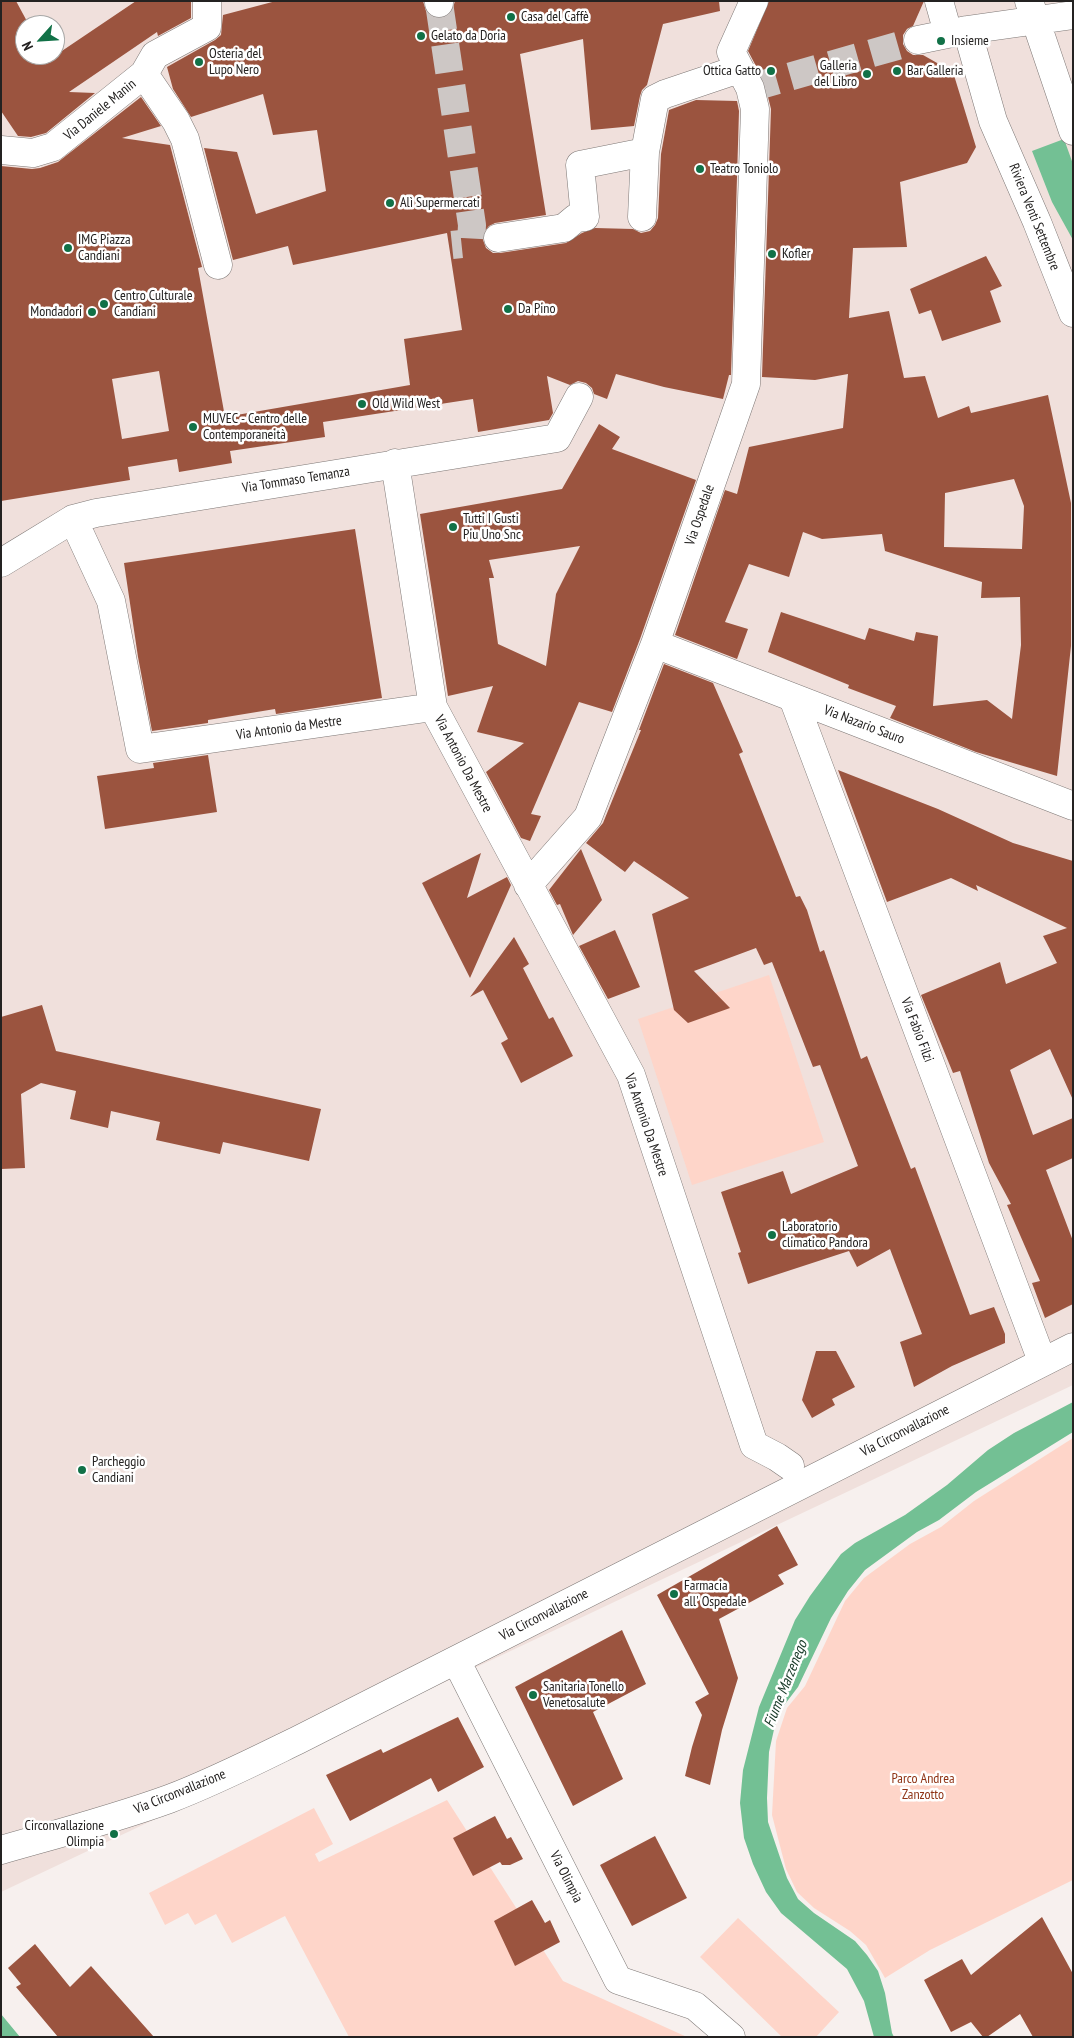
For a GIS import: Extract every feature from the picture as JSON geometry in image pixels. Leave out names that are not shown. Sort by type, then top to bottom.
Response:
[{"type":"street","points":[[144,74],[155,55],[207,27],[207,1]]},
{"type":"street","name":"Via Ospedale","points":[[528,885],[588,817],[663,647],[746,384],[755,109],[750,88],[738,69],[731,52],[754,1]]},
{"type":"street","name":"Riviera Venti Settembre","points":[[940,1],[958,32],[1073,313]]},
{"type":"street","points":[[1032,11],[1073,131]]},
{"type":"street","points":[[918,40],[958,32],[1032,11],[1073,15]]},
{"type":"street","points":[[642,217],[645,152],[655,99],[738,69]]},
{"type":"street","name":"Via Daniele Manin","points":[[1,150],[33,153],[53,148],[144,74],[176,121],[185,138],[218,265]]},
{"type":"street","points":[[498,238],[564,228],[576,218],[585,217],[580,166],[645,152]]},
{"type":"street","name":"Via Tommaso Temanza","points":[[1,563],[73,519],[96,513],[557,438],[579,397]]},
{"type":"street","name":"Via Antonio da Mestre","points":[[73,519],[111,602],[140,749],[433,707],[395,463]]},
{"type":"street","name":"Via Nazario Sauro","points":[[663,647],[1073,806]]},
{"type":"street","name":"Via Fabio Filzi","points":[[793,698],[1042,1361]]},
{"type":"street","name":"Via Antonio Da Mestre","points":[[433,707],[631,1075],[754,1445],[790,1466]]},
{"type":"street","name":"Via Circonvallazione","points":[[1,1850],[128,1813],[209,1783],[300,1739],[1042,1361],[1073,1347]]},
{"type":"street","name":"Via Olimpia","points":[[456,1660],[618,1980],[695,2006],[731,2037]]},
{"type":"shaded area","points":[[1,1],[1073,1],[1073,1385],[1,1892]]},
{"type":"green space","points":[[769,975],[824,1142],[692,1185],[638,1019]]},
{"type":"green space","name":"Parco Andrea Zanzotto","points":[[1073,1438],[1073,1880],[930,1950],[885,1978],[866,1945],[850,1931],[814,1908],[797,1892],[786,1869],[772,1815],[776,1741],[787,1708],[805,1686],[845,1601],[864,1578],[910,1544],[941,1527],[974,1501]]},
{"type":"green space","points":[[447,1800],[563,1981],[687,2037],[349,2037],[285,1916],[232,1943],[216,1914],[195,1925],[188,1913],[165,1925],[149,1893],[314,1808],[333,1844],[315,1854],[319,1862]]},
{"type":"green space","points":[[738,1918],[839,2012],[816,2037],[782,2037],[700,1957]]},
{"type":"water","points":[[1064,139],[1073,164],[1073,240],[1052,202],[1032,151]]},
{"type":"water","name":"Fiume Marzenego","points":[[1073,1402],[1073,1432],[976,1492],[939,1520],[917,1532],[865,1570],[848,1591],[831,1618],[798,1687],[782,1708],[775,1725],[769,1752],[768,1822],[787,1878],[798,1899],[814,1913],[855,1941],[878,1971],[885,1993],[894,2037],[874,2037],[864,2001],[847,1969],[781,1913],[766,1892],[753,1864],[744,1838],[740,1803],[743,1770],[759,1707],[795,1620],[841,1554],[855,1543],[905,1515],[947,1485],[988,1450],[1014,1433]]},
{"type":"water","points":[[1,2014],[20,2037],[1,2037]]},
{"type":"building","points":[[1,1],[16,1],[24,15],[15,15],[15,65],[65,65],[65,49],[136,1],[191,1],[191,18],[158,36],[157,32],[69,92],[95,93],[46,133],[31,137],[18,136],[1,111]]},
{"type":"building","points":[[276,1],[423,1],[426,11],[432,17],[439,19],[446,17],[452,11],[455,1],[719,1],[720,11],[663,24],[647,85],[642,90],[640,96],[634,126],[591,130],[583,39],[520,54],[546,215],[495,223],[484,232],[483,240],[486,248],[493,253],[500,253],[566,243],[582,233],[595,228],[633,229],[641,233],[650,231],[658,218],[661,154],[669,110],[696,100],[737,101],[739,111],[731,375],[729,375],[723,399],[664,387],[616,374],[607,399],[594,394],[592,388],[586,383],[578,381],[570,385],[547,376],[553,413],[549,420],[478,432],[473,399],[323,422],[325,437],[230,451],[232,463],[179,472],[177,459],[128,467],[130,480],[1,501],[1,166],[32,169],[58,162],[141,97],[161,126],[122,138],[170,145],[202,267],[198,268],[225,417],[410,385],[404,339],[462,330],[447,233],[293,265],[288,246],[233,260],[204,148],[237,152],[256,214],[326,191],[317,130],[273,135],[263,94],[191,117],[173,89],[167,67],[221,35],[223,15]],"holes":[[[159,371],[169,431],[122,439],[112,379]]]},
{"type":"building","points":[[769,1],[924,1],[913,26],[907,29],[903,35],[903,44],[907,51],[913,55],[923,55],[953,72],[976,147],[967,163],[900,182],[907,247],[853,248],[849,318],[889,311],[904,378],[925,376],[938,418],[969,406],[971,413],[1048,395],[1071,503],[1071,646],[1057,776],[976,752],[890,718],[896,706],[848,688],[849,685],[768,652],[781,612],[865,640],[869,628],[914,641],[916,632],[938,636],[933,706],[987,700],[1012,719],[1021,645],[1020,597],[981,598],[982,582],[885,551],[882,534],[822,539],[803,532],[789,577],[749,564],[725,622],[748,629],[737,659],[675,635],[725,490],[737,494],[749,447],[843,428],[848,374],[815,380],[762,377],[771,109],[764,81],[748,51]],"holes":[[[1014,479],[1024,506],[1022,549],[944,547],[945,493]]]},
{"type":"building","points":[[986,256],[1002,286],[990,291],[1001,322],[942,341],[931,310],[919,314],[910,289]]},
{"type":"building","points":[[599,424],[620,437],[612,449],[696,480],[612,712],[579,702],[531,814],[541,816],[530,841],[521,838],[486,772],[524,743],[477,732],[493,686],[448,696],[420,514],[562,489]],"holes":[[[580,546],[556,594],[546,666],[498,644],[489,578],[494,578],[489,560]]]},
{"type":"building","points":[[355,529],[382,698],[276,714],[275,709],[208,720],[208,723],[152,731],[138,657],[124,563]]},
{"type":"building","points":[[664,664],[713,683],[743,752],[739,754],[796,897],[800,896],[807,910],[820,952],[824,950],[861,1059],[867,1056],[911,1169],[915,1167],[970,1315],[994,1307],[1005,1334],[1005,1343],[952,1366],[914,1387],[900,1342],[922,1334],[890,1249],[857,1267],[849,1251],[748,1284],[738,1253],[741,1252],[721,1192],[783,1171],[791,1194],[858,1166],[820,1065],[813,1067],[772,962],[764,965],[756,948],[694,971],[730,1008],[688,1023],[674,1010],[652,914],[689,898],[634,861],[625,872],[586,843],[603,823],[641,730],[639,730]]},
{"type":"building","points":[[208,755],[217,812],[105,829],[97,776],[154,768],[153,763]]},
{"type":"building","points":[[838,770],[938,809],[1013,843],[1073,861],[1073,1100],[1050,1049],[1010,1070],[1033,1135],[1073,1118],[1073,1158],[1046,1170],[1073,1241],[1073,1304],[1045,1318],[1032,1283],[1040,1281],[1007,1205],[1011,1204],[989,1163],[960,1071],[953,1073],[921,995],[1000,962],[1006,984],[1057,963],[1043,936],[1067,928],[976,885],[978,891],[951,878],[887,902]]},
{"type":"building","points":[[581,849],[602,900],[573,935],[560,904],[557,905],[549,890]]},
{"type":"building","points":[[481,853],[467,898],[507,877],[511,885],[470,978],[422,883]]},
{"type":"building","points":[[615,930],[640,987],[608,999],[579,946]]},
{"type":"building","points":[[514,937],[529,964],[523,968],[549,1019],[553,1017],[573,1056],[521,1083],[501,1043],[508,1039],[483,990],[470,997]]},
{"type":"building","points":[[42,1005],[56,1051],[321,1109],[309,1161],[223,1142],[220,1154],[156,1140],[160,1122],[111,1111],[108,1128],[70,1119],[76,1091],[41,1083],[21,1094],[25,1168],[1,1169],[1,1017]]},
{"type":"building","points":[[816,1351],[836,1351],[855,1387],[832,1399],[835,1405],[812,1418],[802,1400]]},
{"type":"building","points":[[777,1526],[798,1565],[778,1575],[784,1584],[719,1619],[738,1678],[722,1730],[710,1785],[685,1776],[702,1715],[695,1702],[709,1694],[657,1595]]},
{"type":"building","points":[[622,1630],[646,1684],[593,1712],[623,1779],[573,1806],[515,1687]]},
{"type":"building","points":[[458,1717],[484,1767],[438,1792],[431,1778],[350,1821],[326,1775],[381,1749],[383,1753]]},
{"type":"building","points":[[495,1816],[507,1839],[511,1837],[523,1859],[510,1865],[502,1865],[500,1862],[473,1876],[453,1838]]},
{"type":"building","points":[[655,1836],[687,1898],[632,1926],[600,1865]]},
{"type":"building","points":[[532,1900],[545,1923],[550,1920],[560,1942],[515,1966],[494,1921]]},
{"type":"building","points":[[1042,1917],[1073,1974],[1073,2037],[1033,2037],[1020,2014],[987,2037],[983,2037],[971,2022],[951,2032],[924,1980],[962,1959],[971,1975]]},
{"type":"building","points":[[35,1944],[70,1987],[91,1966],[154,2037],[58,2037],[16,1987],[21,1984],[8,1968]]},
{"type":"tunnel","points":[[439,3],[472,225],[471,243],[452,245]]},
{"type":"tunnel","points":[[750,88],[918,40]]},
{"type":"place","name":"Casa del Caffè","points":[[511,17]]},
{"type":"place","name":"Gelato da Doria","points":[[421,36]]},
{"type":"place","name":"Insieme","points":[[941,41]]},
{"type":"place","name":"Osteria del Lupo Nero","points":[[199,62]]},
{"type":"place","name":"Ottica Gatto","points":[[771,71]]},
{"type":"place","name":"Bar Galleria","points":[[897,71]]},
{"type":"place","name":"Galleria del Libro","points":[[867,74]]},
{"type":"place","name":"Teatro Toniolo","points":[[700,169]]},
{"type":"place","name":"Alì Supermercati","points":[[390,203]]},
{"type":"place","name":"IMG Piazza Candiani","points":[[68,248]]},
{"type":"place","name":"Kofler","points":[[772,254]]},
{"type":"place","name":"Centro Culturale Candiani","points":[[104,304]]},
{"type":"place","name":"Da Pino","points":[[508,309]]},
{"type":"place","name":"Mondadori","points":[[92,312]]},
{"type":"place","name":"Old Wild West","points":[[362,404]]},
{"type":"place","name":"MUVEC - Centro delle Contemporaneità","points":[[193,427]]},
{"type":"place","name":"Tutti I Gusti Piu Uno Snc","points":[[453,527]]},
{"type":"place","name":"Laboratorio climatico Pandora","points":[[772,1235]]},
{"type":"place","name":"Parcheggio Candiani","points":[[82,1470]]},
{"type":"place","name":"Farmacia all' Ospedale","points":[[674,1594]]},
{"type":"place","name":"Sanitaria Tonello Venetosalute","points":[[533,1695]]},
{"type":"place","name":"Circonvallazione Olimpia","points":[[114,1834]]}]
